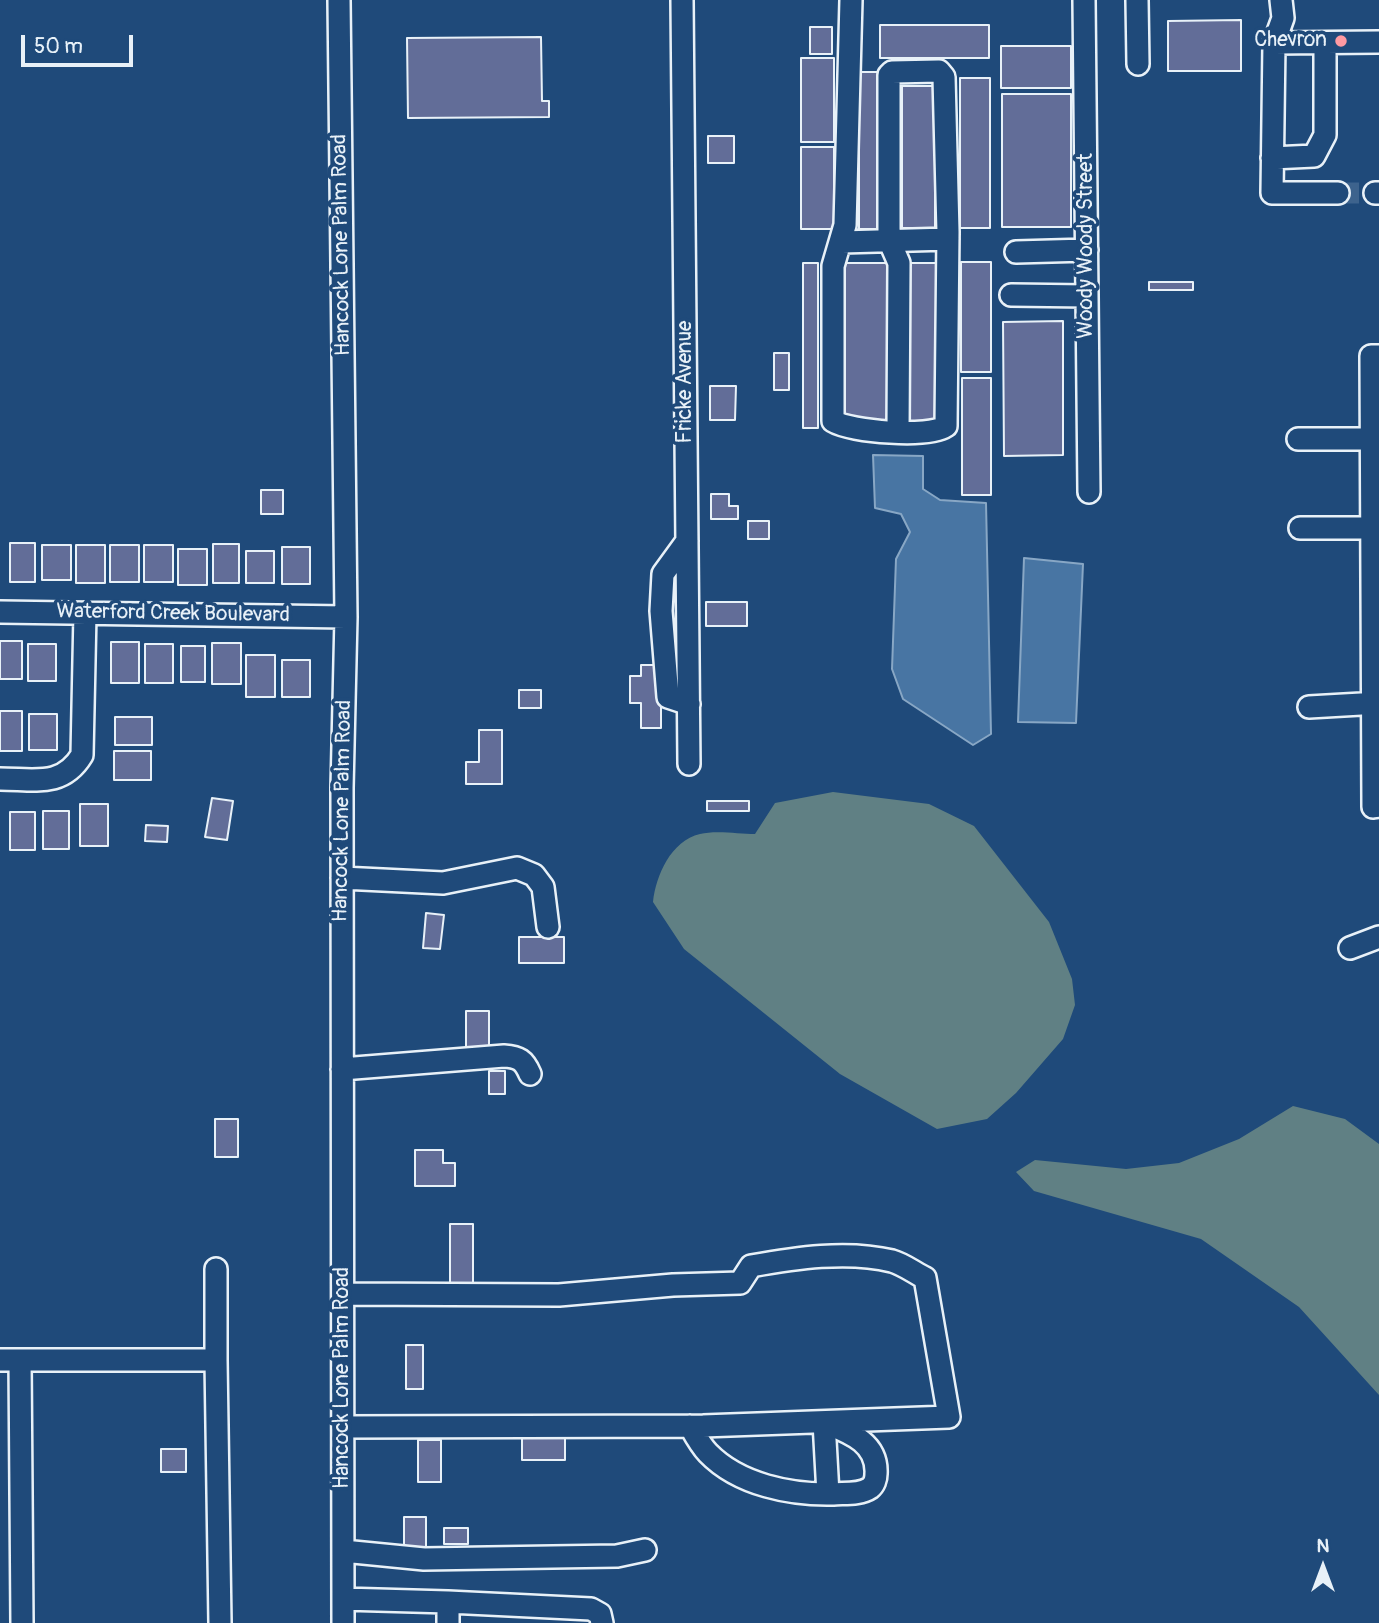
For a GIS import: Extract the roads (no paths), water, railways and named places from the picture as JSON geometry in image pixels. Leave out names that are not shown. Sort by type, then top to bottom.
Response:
[{"type":"street","name":"Hancock Lone Palm Road","points":[[339,0],[346,617],[342,878],[343,1623]]},
{"type":"street","name":"Fricke Avenue","points":[[682,0],[689,764]]},
{"type":"street","points":[[851,0],[842,242],[833,266],[833,421],[845,429],[898,431],[937,432],[946,426],[948,239],[944,77],[939,71],[892,72],[889,75],[889,240],[899,263],[898,431]]},
{"type":"street","name":"Woody Woody Street","points":[[1084,0],[1089,492]]},
{"type":"street","points":[[1137,0],[1138,64]]},
{"type":"street","points":[[1281,0],[1283,18],[1274,43],[1272,193],[1338,193]]},
{"type":"street","points":[[1274,43],[1379,41]]},
{"type":"street","points":[[1272,158],[1314,156],[1325,135],[1325,43]]},
{"type":"street","points":[[842,242],[948,239]]},
{"type":"street","points":[[1016,252],[1087,250]]},
{"type":"street","points":[[1011,295],[1087,296]]},
{"type":"street","points":[[1379,356],[1371,356],[1376,528],[1373,807],[1379,806]]},
{"type":"street","points":[[1298,439],[1375,439]]},
{"type":"street","points":[[1300,528],[1376,528]]},
{"type":"street","name":"Waterford Creek Boulevard","points":[[0,612],[346,617]]},
{"type":"street","points":[[0,779],[52,779],[72,771],[82,755],[85,613]]},
{"type":"street","points":[[1309,707],[1376,703]]},
{"type":"street","points":[[342,878],[443,883],[490,871],[517,869],[534,875],[543,887],[548,927]]},
{"type":"street","points":[[1350,948],[1379,937]]},
{"type":"street","points":[[342,1069],[504,1056],[517,1057],[525,1062],[530,1074]]},
{"type":"street","points":[[343,1294],[559,1295],[673,1285],[740,1283],[751,1266],[786,1260],[845,1257],[893,1261],[925,1278],[949,1417],[690,1426],[343,1427]]},
{"type":"street","points":[[216,1269],[220,1623]]},
{"type":"street","points":[[22,1623],[10,1360],[216,1360]]},
{"type":"street","points":[[690,1426],[707,1452],[750,1480],[797,1493],[855,1493],[870,1488],[876,1480],[876,1465],[860,1438],[824,1422]]},
{"type":"street","points":[[824,1422],[828,1494]]},
{"type":"street","points":[[343,1551],[424,1559],[617,1556],[645,1550]]},
{"type":"street","points":[[343,1599],[448,1613],[591,1609],[600,1614],[602,1623]]},
{"type":"water","points":[[873,455],[923,456],[923,489],[940,500],[986,503],[991,734],[973,745],[903,699],[892,669],[896,559],[910,532],[901,514],[875,508]]},
{"type":"water","points":[[1024,558],[1083,564],[1076,723],[1018,722]]},
{"type":"tunnel","points":[[1338,193],[1375,193]]},
{"type":"place","name":"Chevron","points":[[1341,41]]}]
